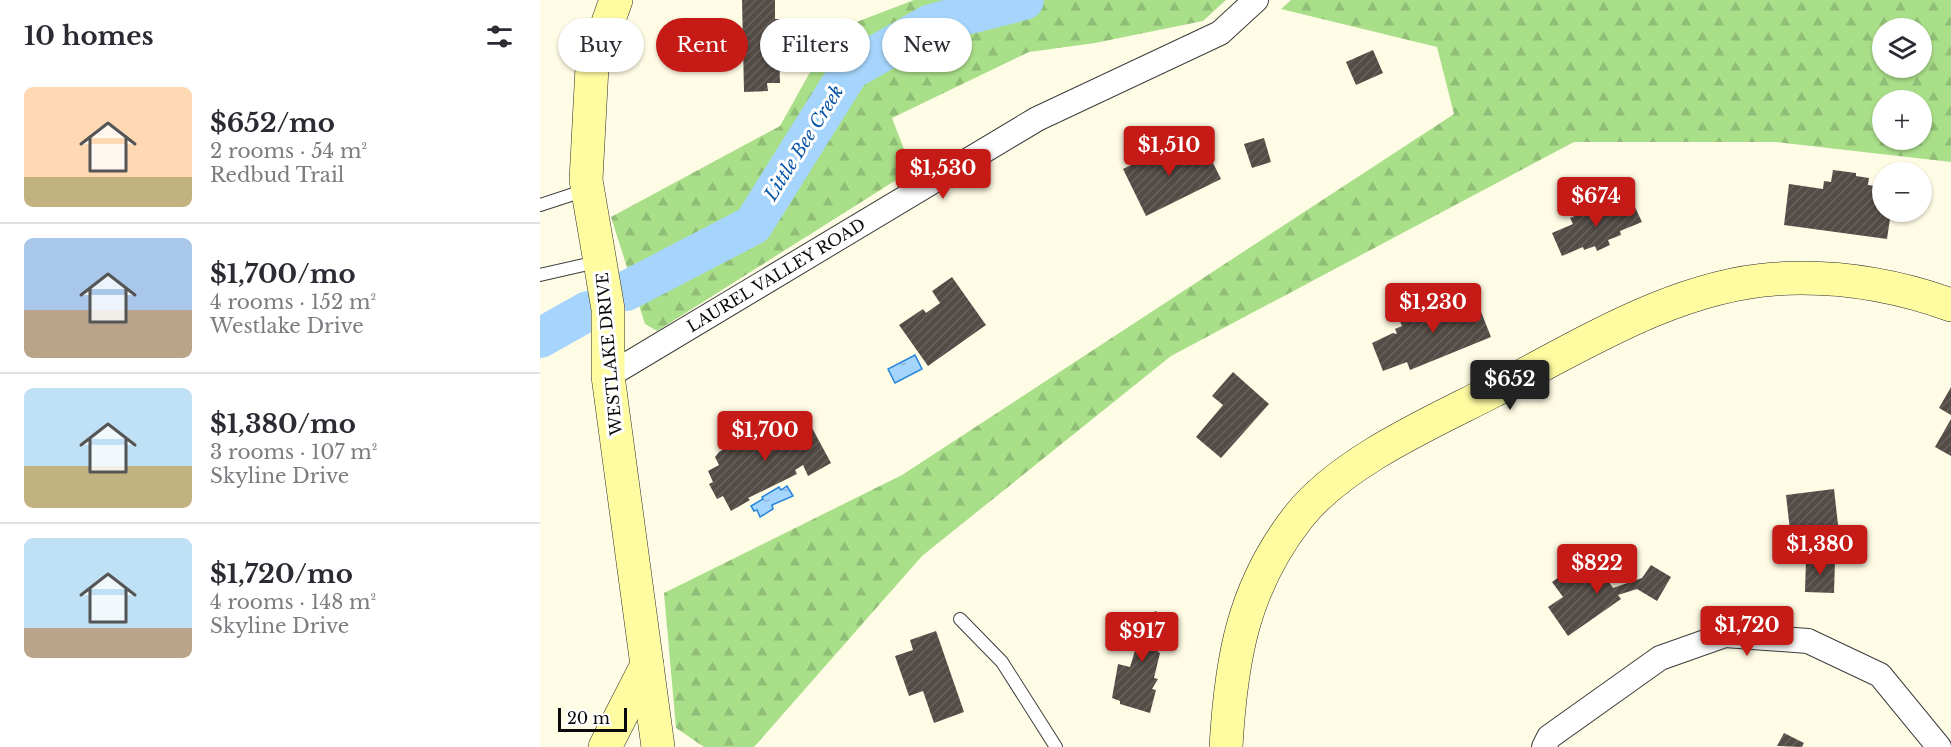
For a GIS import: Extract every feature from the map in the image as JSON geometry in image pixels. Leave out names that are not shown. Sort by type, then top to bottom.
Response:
[{"type":"street","name":"WESTLAKE DRIVE","points":[[616,0],[592,68],[586,180],[608,309],[608,376],[658,747]]},
{"type":"street","name":"LAUREL VALLEY ROAD","points":[[608,376],[1036,119],[1220,33],[1256,0]]},
{"type":"street","points":[[1226,747],[1229,684],[1245,613],[1267,566],[1300,515],[1346,473],[1394,443],[1610,331],[1668,305],[1717,289],[1773,279],[1826,278],[1874,284],[1951,305]]},
{"type":"street","points":[[1544,747],[1549,737],[1660,658],[1725,635],[1808,641],[1880,675],[1939,747]]},
{"type":"street","points":[[605,747],[647,665]]},
{"type":"lane","points":[[540,204],[587,190]]},
{"type":"lane","points":[[540,275],[600,261]]},
{"type":"lane","points":[[960,619],[1002,662],[1056,747]]},
{"type":"green space","points":[[914,0],[1226,0],[1203,21],[1095,43],[1029,52],[892,118],[912,170],[657,331],[645,324],[611,217],[780,126],[810,72],[870,72],[870,18],[867,18]]},
{"type":"green space","points":[[1291,0],[1951,0],[1951,162],[1776,142],[1574,142],[1171,356],[922,556],[754,747],[704,747],[676,728],[664,593],[902,475],[1454,114],[1437,47],[1281,9]]},
{"type":"water","points":[[915,355],[922,369],[895,383],[888,369]]},
{"type":"water","points":[[787,486],[793,496],[772,505],[773,509],[760,517],[757,510],[754,511],[751,506],[763,499],[762,497],[779,487],[781,490]]},
{"type":"building","points":[[742,0],[775,0],[775,18],[760,18],[760,72],[780,72],[780,83],[767,83],[768,91],[744,92],[744,72],[748,72],[748,18],[742,18]]},
{"type":"building","points":[[1373,50],[1383,73],[1356,85],[1346,62]]},
{"type":"building","points":[[1264,138],[1271,162],[1252,168],[1244,144]]},
{"type":"building","points":[[1184,139],[1195,162],[1209,155],[1221,179],[1146,216],[1123,169]]},
{"type":"building","points":[[1833,170],[1856,173],[1856,176],[1869,178],[1868,185],[1872,186],[1872,222],[1890,222],[1887,239],[1784,225],[1789,184],[1823,189],[1824,181],[1831,182]]},
{"type":"building","points":[[1607,202],[1611,212],[1633,203],[1642,222],[1620,231],[1621,235],[1608,240],[1610,245],[1597,251],[1595,246],[1584,250],[1583,247],[1562,256],[1552,233],[1573,224],[1570,218]]},
{"type":"building","points":[[952,277],[986,325],[928,366],[899,325],[923,309],[926,313],[940,303],[932,291]]},
{"type":"building","points":[[1474,294],[1491,337],[1410,370],[1407,362],[1383,371],[1372,343],[1393,333],[1397,334],[1395,329],[1402,326],[1397,314],[1414,308],[1417,315]]},
{"type":"building","points":[[1233,372],[1269,404],[1221,458],[1196,437],[1223,405],[1212,396]]},
{"type":"building","points":[[1951,387],[1951,415],[1939,408]]},
{"type":"building","points":[[1951,419],[1951,456],[1935,447]]},
{"type":"building","points":[[768,421],[774,428],[785,422],[792,435],[811,426],[831,463],[808,476],[803,465],[795,470],[797,474],[748,498],[750,500],[731,511],[723,496],[717,499],[709,484],[713,482],[708,471],[719,465],[715,457],[719,452],[735,443],[736,447],[757,436],[753,429]]},
{"type":"building","points":[[1834,489],[1840,542],[1792,548],[1786,495]]},
{"type":"building","points":[[1806,559],[1835,560],[1834,593],[1805,592]]},
{"type":"building","points":[[1576,565],[1584,578],[1599,567],[1613,588],[1642,578],[1651,565],[1671,577],[1657,601],[1637,589],[1618,595],[1621,599],[1568,636],[1548,607],[1563,597],[1552,582]]},
{"type":"building","points":[[1155,611],[1178,621],[1168,644],[1161,641],[1154,678],[1158,679],[1152,689],[1156,690],[1150,713],[1120,704],[1120,701],[1112,698],[1118,664],[1130,667],[1135,651],[1119,646],[1125,625],[1146,631]]},
{"type":"building","points":[[936,631],[964,712],[934,723],[923,691],[909,696],[895,656],[913,650],[910,640]]},
{"type":"building","points":[[1784,733],[1804,743],[1802,747],[1777,746]]},
{"type":"waterway","name":"Little Bee Creek","points":[[626,291],[753,225],[850,70],[931,24],[1024,0]]},
{"type":"waterway","name":"Little Bee Creek","points":[[540,338],[588,311]]}]
